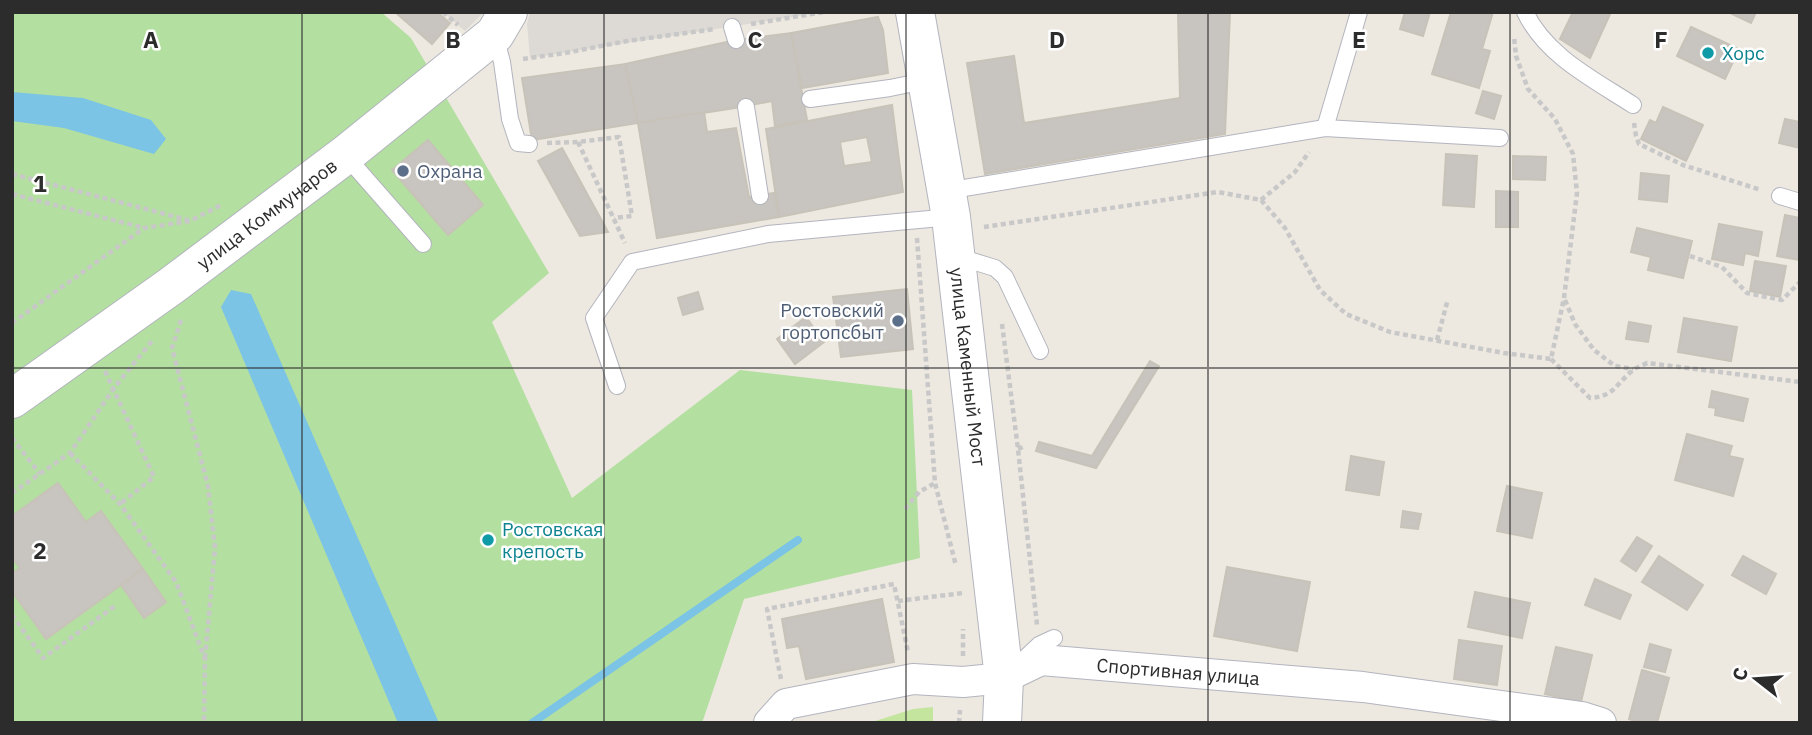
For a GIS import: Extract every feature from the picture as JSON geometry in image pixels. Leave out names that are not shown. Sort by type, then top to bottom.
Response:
[{"type":"street","name":"улица Каменный Мост","points":[[915,12],[929,80],[956,256],[1004,678],[1002,723]]},
{"type":"street","name":"улица Коммунаров","points":[[12,398],[171,286],[345,155],[501,23]]},
{"type":"street","name":"Спортивная улица","points":[[777,713],[913,679],[963,681],[1004,678],[1041,660],[1363,687],[1583,717],[1601,723]]},
{"type":"lane","points":[[1325,128],[1359,12]]},
{"type":"lane","points":[[1525,12],[1531,24],[1561,58],[1633,105]]},
{"type":"lane","points":[[501,23],[502,62],[510,119],[519,143],[529,144]]},
{"type":"lane","points":[[810,99],[929,80]]},
{"type":"lane","points":[[746,107],[760,196]]},
{"type":"lane","points":[[617,386],[594,318],[632,262],[766,227],[948,214],[1325,128],[1500,138]]},
{"type":"lane","points":[[345,155],[423,244]]},
{"type":"lane","points":[[1780,196],[1800,202]]},
{"type":"lane","points":[[956,256],[995,268],[1005,277],[1040,351]]},
{"type":"lane","points":[[1004,678],[1040,645],[1054,638]]},
{"type":"path","points":[[734,34],[824,12]]},
{"type":"path","points":[[1514,34],[1516,56],[1528,89],[1555,119],[1573,154],[1577,193],[1564,298],[1551,359]]},
{"type":"path","points":[[1633,105],[1639,144],[1683,165],[1780,196]]},
{"type":"path","points":[[1261,200],[1295,172],[1325,128]]},
{"type":"path","points":[[529,144],[619,137],[632,216],[614,218]]},
{"type":"path","points":[[578,142],[620,230]]},
{"type":"path","points":[[12,174],[190,221]]},
{"type":"path","points":[[957,568],[935,483],[948,214],[1218,192],[1261,200],[1285,228],[1320,290],[1346,314],[1390,332],[1551,359],[1590,398],[1605,397],[1634,369],[1647,363],[1800,382]]},
{"type":"path","points":[[12,194],[145,228],[190,221],[227,203]]},
{"type":"path","points":[[12,323],[145,228]]},
{"type":"path","points":[[1690,256],[1722,267],[1747,293],[1782,300],[1800,282]]},
{"type":"path","points":[[1564,298],[1575,324],[1594,350],[1615,366],[1634,369]]},
{"type":"path","points":[[1437,341],[1448,299]]},
{"type":"path","points":[[184,310],[172,348],[208,486],[215,548],[205,659],[204,723]]},
{"type":"path","points":[[104,370],[155,477],[120,504]]},
{"type":"path","points":[[12,438],[40,474]]},
{"type":"path","points":[[1018,449],[1025,446]]},
{"type":"path","points":[[12,494],[70,453],[120,504],[176,582],[205,659]]},
{"type":"path","points":[[905,509],[919,492],[935,483]]},
{"type":"path","points":[[777,713],[767,609],[894,584],[913,679]]},
{"type":"path","points":[[898,601],[963,593],[963,605]]},
{"type":"path","points":[[12,615],[43,658],[115,606]]},
{"type":"path","points":[[959,723],[963,681],[963,618]]},
{"type":"green space","points":[[12,12],[381,12],[411,38],[549,273],[492,322],[572,498],[740,370],[912,390],[920,558],[744,599],[702,723],[12,723]]},
{"type":"green space","points":[[933,707],[933,723],[869,723],[913,709]]},
{"type":"shaded area","points":[[443,12],[484,12],[465,31]]},
{"type":"shaded area","points":[[530,12],[824,12],[530,58],[527,24]]},
{"type":"water","points":[[12,92],[83,98],[151,120],[166,139],[154,154],[64,128],[12,121]]},
{"type":"water","points":[[231,290],[251,294],[439,723],[398,723],[221,307]]},
{"type":"building","points":[[395,12],[437,12],[450,23],[432,44]]},
{"type":"building","points":[[1178,12],[1230,12],[1225,134],[985,174],[967,63],[1014,56],[1024,123],[1180,98]]},
{"type":"building","points":[[1405,12],[1430,12],[1423,36],[1400,29]]},
{"type":"building","points":[[1451,12],[1493,12],[1482,49],[1490,51],[1479,88],[1432,74]]},
{"type":"building","points":[[1573,12],[1611,12],[1590,58],[1560,39]]},
{"type":"building","points":[[1728,12],[1756,12],[1751,23]]},
{"type":"building","points":[[878,17],[883,30],[888,73],[802,88],[791,33]]},
{"type":"building","name":"Хорс","points":[[1691,27],[1739,49],[1725,79],[1677,56]]},
{"type":"building","points":[[791,33],[807,120],[775,126],[772,101],[638,123],[625,64],[736,40]]},
{"type":"building","points":[[625,64],[638,123],[532,140],[522,78]]},
{"type":"building","points":[[1483,91],[1501,96],[1494,119],[1476,113]]},
{"type":"building","points":[[892,105],[903,192],[779,217],[766,129]],"holes":[[[867,137],[872,162],[844,166],[840,142]]]},
{"type":"building","points":[[1663,107],[1703,125],[1686,161],[1641,139],[1650,120],[1656,123]]},
{"type":"building","points":[[704,112],[707,132],[736,128],[749,197],[774,193],[779,217],[657,238],[638,123]]},
{"type":"building","points":[[1785,119],[1800,122],[1800,148],[1779,143]]},
{"type":"building","points":[[428,140],[483,205],[448,235],[392,170]]},
{"type":"building","points":[[562,148],[608,232],[580,236],[538,161]]},
{"type":"building","points":[[1446,154],[1477,156],[1474,207],[1443,205]]},
{"type":"building","points":[[1513,156],[1546,157],[1545,180],[1513,179]]},
{"type":"building","points":[[1641,173],[1669,176],[1667,202],[1639,199]]},
{"type":"building","points":[[1496,191],[1518,192],[1518,227],[1496,227]]},
{"type":"building","points":[[1785,215],[1800,218],[1800,260],[1777,256]]},
{"type":"building","points":[[1719,224],[1762,232],[1758,256],[1745,253],[1743,265],[1712,259]]},
{"type":"building","points":[[1637,228],[1692,241],[1683,278],[1648,270],[1651,257],[1631,252]]},
{"type":"building","points":[[1755,261],[1786,266],[1780,297],[1750,291]]},
{"type":"building","points":[[907,289],[913,349],[841,357],[833,297]]},
{"type":"building","points":[[698,292],[703,309],[683,315],[678,298]]},
{"type":"building","points":[[806,317],[824,342],[795,364],[777,339]]},
{"type":"building","points":[[1684,318],[1737,327],[1731,361],[1678,352]]},
{"type":"building","points":[[1629,322],[1651,326],[1648,342],[1626,339]]},
{"type":"building","points":[[1150,361],[1159,366],[1096,468],[1036,451],[1039,442],[1092,456]]},
{"type":"building","points":[[1712,391],[1748,399],[1743,421],[1715,415],[1716,408],[1709,407]]},
{"type":"building","points":[[1687,434],[1732,446],[1729,456],[1743,459],[1733,496],[1675,480]]},
{"type":"building","points":[[1351,456],[1384,462],[1379,495],[1346,490]]},
{"type":"building","points":[[58,483],[86,522],[101,511],[143,569],[46,639],[12,591],[12,573],[20,568],[12,558],[12,516]]},
{"type":"building","points":[[1507,486],[1542,493],[1532,538],[1497,531]]},
{"type":"building","points":[[1403,511],[1421,514],[1418,529],[1401,527]]},
{"type":"building","points":[[1637,537],[1652,546],[1636,571],[1621,561]]},
{"type":"building","points":[[1659,556],[1703,585],[1687,610],[1642,582]]},
{"type":"building","points":[[1743,556],[1776,574],[1766,594],[1732,575]]},
{"type":"building","points":[[1227,567],[1310,582],[1297,651],[1214,636]]},
{"type":"building","points":[[143,569],[166,602],[144,618],[121,585]]},
{"type":"building","points":[[1595,579],[1631,595],[1620,619],[1585,605]]},
{"type":"building","points":[[1475,592],[1530,603],[1522,638],[1468,627]]},
{"type":"building","points":[[882,599],[894,662],[806,679],[799,646],[787,648],[782,619]]},
{"type":"building","points":[[1459,640],[1502,646],[1497,685],[1454,679]]},
{"type":"building","points":[[1650,644],[1671,650],[1665,672],[1644,667]]},
{"type":"building","points":[[1556,647],[1592,655],[1581,702],[1545,694]]},
{"type":"building","points":[[1642,670],[1669,678],[1657,723],[1642,723],[1629,719]]},
{"type":"waterway","points":[[532,723],[798,540]]},
{"type":"place","name":"Хорс","points":[[1708,53]]},
{"type":"place","name":"Охрана","points":[[403,171]]},
{"type":"place","name":"Ростовский гортопсбыт","points":[[898,321]]},
{"type":"place","name":"Ростовская крепость","points":[[488,540]]}]
